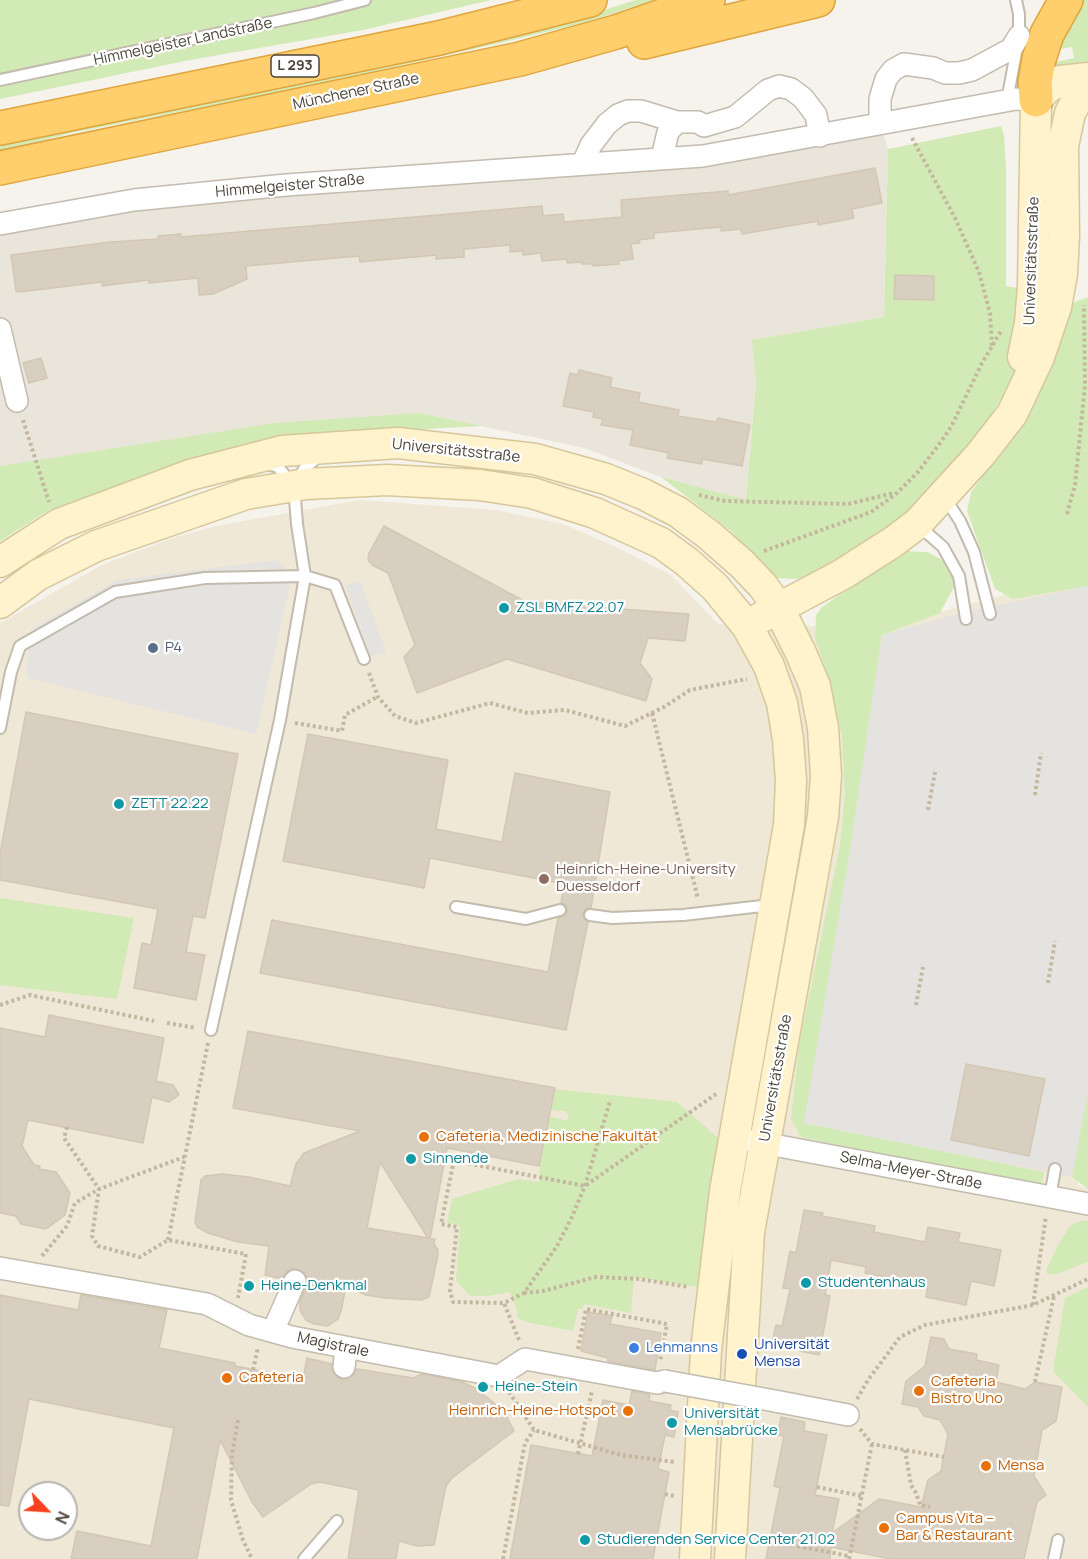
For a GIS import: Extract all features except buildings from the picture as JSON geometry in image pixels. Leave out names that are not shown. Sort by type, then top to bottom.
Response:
[{"type":"highway","name":"L 293","points":[[0,128],[439,38],[590,0]]},
{"type":"highway","name":"Münchener Straße","points":[[0,168],[520,58],[616,32],[708,0]]},
{"type":"highway","points":[[520,58],[555,64],[570,62],[818,0]]},
{"type":"highway","points":[[1021,101],[1035,82],[1047,34],[1066,0]]},
{"type":"street","points":[[880,122],[880,99],[886,79],[893,70],[904,64],[933,68],[945,73],[972,70],[1011,49],[1019,36]]},
{"type":"street","name":"Himmelgeister Straße","points":[[0,224],[134,200],[286,185],[703,156],[820,136],[880,122],[1021,101],[1060,81],[1088,78]]},
{"type":"street","points":[[704,126],[735,117],[768,90],[779,86],[791,89],[803,98],[816,115],[820,136]]},
{"type":"street","name":"Universitätsstraße","points":[[747,626],[778,607],[843,574],[917,524],[980,455],[1012,414],[1039,357],[1056,307],[1062,274],[1064,236],[1063,146],[1070,113],[1088,86]]},
{"type":"street","points":[[1021,101],[1051,115],[1065,134]]},
{"type":"street","name":"Universitätsstraße","points":[[980,455],[1016,382],[1025,352],[1030,323],[1033,286],[1021,101]]},
{"type":"street","points":[[583,163],[591,144],[607,124],[628,111],[641,111],[677,122],[698,122],[704,126],[707,136],[703,156]]},
{"type":"street","points":[[662,158],[668,132],[677,122]]},
{"type":"street","points":[[0,329],[16,401]]},
{"type":"street","name":"Universitätsstraße","points":[[0,562],[59,524],[190,475],[282,451],[328,446],[398,443],[535,459],[606,479],[678,512],[742,564],[763,586],[778,607],[815,686],[823,728],[826,776],[823,817],[749,1232],[730,1559]]},
{"type":"street","name":"Universitätsstraße","points":[[0,603],[38,575],[96,546],[246,494],[294,486],[387,480],[480,485],[532,493],[595,513],[661,543],[687,562],[715,587],[747,626],[772,675],[782,703],[788,739],[791,781],[789,825],[734,1138],[712,1292],[706,1350],[695,1559]]},
{"type":"street","points":[[783,865],[814,867]]},
{"type":"street","name":"Selma-Meyer-Straße","points":[[734,1138],[1088,1204]]},
{"type":"street","name":"Magistrale","points":[[0,1268],[207,1304],[249,1325],[262,1340],[292,1337],[345,1358],[499,1376]]},
{"type":"street","points":[[262,1340],[295,1281]]},
{"type":"street","points":[[499,1376],[525,1359],[848,1415]]},
{"type":"lane","name":"Himmelgeister Landstraße","points":[[0,80],[365,0]]},
{"type":"lane","points":[[1016,0],[1019,14],[1021,101]]},
{"type":"lane","points":[[211,1030],[280,720],[305,576],[294,486],[304,469],[328,446]]},
{"type":"lane","points":[[251,458],[278,467],[294,486]]},
{"type":"lane","points":[[944,495],[960,521],[974,552],[981,588],[990,614]]},
{"type":"lane","points":[[917,524],[943,548],[959,576],[966,620]]},
{"type":"lane","points":[[0,728],[11,672],[21,646],[115,592],[205,578],[305,576],[335,585],[364,659]]},
{"type":"lane","points":[[590,915],[612,918],[701,913],[775,905]]},
{"type":"lane","points":[[456,907],[526,919],[560,910]]},
{"type":"lane","points":[[1050,1197],[1055,1169]]},
{"type":"lane","points":[[304,1559],[338,1521]]},
{"type":"lane","points":[[1054,1559],[1058,1540]]},
{"type":"path","points":[[901,120],[955,218],[979,272],[990,313],[992,348]]},
{"type":"path","points":[[1067,514],[1075,485],[1085,385],[1084,298]]},
{"type":"path","points":[[742,564],[777,545],[871,512],[897,493],[918,472],[938,446],[1005,324]]},
{"type":"path","points":[[16,401],[53,514],[59,524]]},
{"type":"path","points":[[678,512],[689,492],[725,501],[848,504],[897,493]]},
{"type":"path","points":[[364,659],[378,697],[395,716],[416,723],[490,703],[528,713],[565,710],[625,726],[690,690],[772,675]]},
{"type":"path","points":[[280,720],[342,730],[345,716],[378,697]]},
{"type":"path","points":[[652,713],[701,913]]},
{"type":"path","points":[[1035,795],[1041,753]]},
{"type":"path","points":[[928,810],[935,772]]},
{"type":"path","points":[[1048,983],[1055,942]]},
{"type":"path","points":[[916,1005],[923,967]]},
{"type":"path","points":[[0,1005],[30,995],[154,1020]]},
{"type":"path","points":[[167,1023],[211,1030],[168,1240]]},
{"type":"path","points":[[445,1159],[585,1186],[720,1092],[743,1093]]},
{"type":"path","points":[[524,1293],[557,1246],[585,1186],[610,1101]]},
{"type":"path","points":[[67,1127],[64,1138],[99,1189],[92,1236],[98,1246],[140,1257],[168,1240],[246,1254],[235,1316]]},
{"type":"path","points":[[27,1273],[67,1227],[75,1203],[99,1189],[185,1157]]},
{"type":"path","points":[[454,1160],[441,1224],[457,1227],[450,1291],[453,1302],[504,1303],[524,1293],[543,1291],[596,1277],[639,1279],[712,1292]]},
{"type":"path","points":[[1033,1305],[1040,1244],[1050,1197]]},
{"type":"path","points":[[944,1456],[872,1444],[848,1415],[868,1380],[900,1337],[925,1325],[1033,1305],[1088,1279]]},
{"type":"path","points":[[1035,1382],[1054,1296]]},
{"type":"path","points":[[504,1303],[516,1334]]},
{"type":"path","points":[[574,1368],[586,1309],[666,1324],[661,1382]]},
{"type":"path","points":[[253,1370],[262,1340]]},
{"type":"path","points":[[499,1376],[534,1430],[621,1455],[700,1466]]},
{"type":"path","points":[[578,1454],[589,1403]]},
{"type":"path","points":[[238,1420],[232,1454],[231,1500],[243,1540],[252,1559]]},
{"type":"path","points":[[503,1559],[525,1443],[534,1430]]},
{"type":"path","points":[[849,1559],[872,1444]]},
{"type":"path","points":[[905,1450],[911,1485],[920,1505],[930,1507]]},
{"type":"path","points":[[817,1487],[862,1496]]},
{"type":"shaded area","points":[[880,122],[888,149],[884,317],[753,340],[756,382],[746,501],[661,477],[584,448],[420,413],[0,466],[0,224],[583,163]]},
{"type":"shaded area","name":"Heinrich-Heine-University Duesseldorf","points":[[359,500],[496,510],[563,524],[614,546],[671,575],[718,624],[880,628],[1088,573],[1088,1131],[1078,1185],[1088,1189],[1088,1559],[0,1559],[0,623],[102,565],[169,539],[216,526]]},
{"type":"shaded area","name":"P4","points":[[277,560],[292,576],[256,734],[29,678],[26,667],[33,628],[117,580]]},
{"type":"shaded area","points":[[360,580],[386,652],[371,657],[345,586]]},
{"type":"shaded area","points":[[1088,586],[1088,1091],[1072,1177],[804,1123],[849,857],[882,635],[965,612]]},
{"type":"green space","points":[[0,0],[491,0],[363,30],[190,60],[0,99]]},
{"type":"green space","points":[[636,0],[653,0],[587,22],[500,43],[305,87],[76,132],[0,151],[0,142],[591,14]]},
{"type":"green space","points":[[1078,0],[1088,0],[1088,66],[1053,70],[1051,63],[1074,58],[1072,47],[1054,50]]},
{"type":"green space","points":[[1001,126],[1004,135],[1006,168],[1006,286],[1023,289],[1021,342],[1014,373],[1000,401],[967,451],[906,514],[873,539],[812,577],[776,578],[730,530],[661,477],[746,500],[756,382],[752,340],[884,317],[888,149]]},
{"type":"green space","points":[[1088,297],[1088,586],[1013,599],[995,589],[967,511],[971,492],[1021,425],[1070,304]]},
{"type":"green space","points":[[420,413],[482,426],[367,432],[154,477],[51,509],[0,541],[0,466],[275,423]]},
{"type":"green space","points":[[903,551],[927,552],[941,559],[948,567],[955,585],[940,613],[882,635],[849,857],[804,1123],[1044,1172],[1041,1187],[801,1137],[791,1119],[799,1046],[840,845],[845,794],[842,737],[831,685],[815,638],[816,615],[822,607]]},
{"type":"green space","points":[[0,898],[134,918],[117,999],[0,985]]},
{"type":"green space","points":[[554,1089],[677,1102],[718,1138],[697,1287],[634,1277],[631,1313],[584,1304],[583,1309],[578,1309],[573,1331],[526,1322],[517,1317],[517,1310],[510,1292],[470,1296],[456,1281],[460,1226],[447,1222],[452,1199],[518,1179],[539,1182],[549,1116],[567,1120],[569,1116],[565,1111],[550,1110]]},
{"type":"green space","points":[[1088,1091],[1088,1189],[1072,1177]]},
{"type":"green space","points":[[1080,1221],[1088,1221],[1088,1262],[1056,1274],[1047,1274],[1046,1270],[1059,1243],[1070,1226]]},
{"type":"green space","points":[[1088,1287],[1088,1407],[1053,1371],[1065,1298]]},
{"type":"place","name":"ZSL BMFZ 22.07","points":[[504,608]]},
{"type":"place","name":"P4","points":[[153,648]]},
{"type":"place","name":"ZETT 22.22","points":[[119,804]]},
{"type":"place","name":"Heinrich-Heine-University Duesseldorf","points":[[544,879]]},
{"type":"place","name":"Cafeteria, Medizinische Fakultät","points":[[424,1137]]},
{"type":"place","name":"Sinnende","points":[[411,1159]]},
{"type":"place","name":"Studentenhaus","points":[[806,1283]]},
{"type":"place","name":"Heine-Denkmal","points":[[249,1286]]},
{"type":"place","name":"Lehmanns","points":[[634,1348]]},
{"type":"place","name":"Universität Mensa","points":[[742,1354]]},
{"type":"place","name":"Cafeteria","points":[[227,1378]]},
{"type":"place","name":"Heine-Stein","points":[[483,1387]]},
{"type":"place","name":"Cafeteria Bistro Uno","points":[[919,1391]]},
{"type":"place","name":"Heinrich-Heine-Hotspot","points":[[628,1411]]},
{"type":"place","name":"Universität Mensabrücke","points":[[672,1423]]},
{"type":"place","name":"Mensa","points":[[986,1466]]},
{"type":"place","name":"Campus Vita – Bar & Restaurant","points":[[884,1528]]},
{"type":"place","name":"Studierenden Service Center 21.02","points":[[585,1540]]}]
